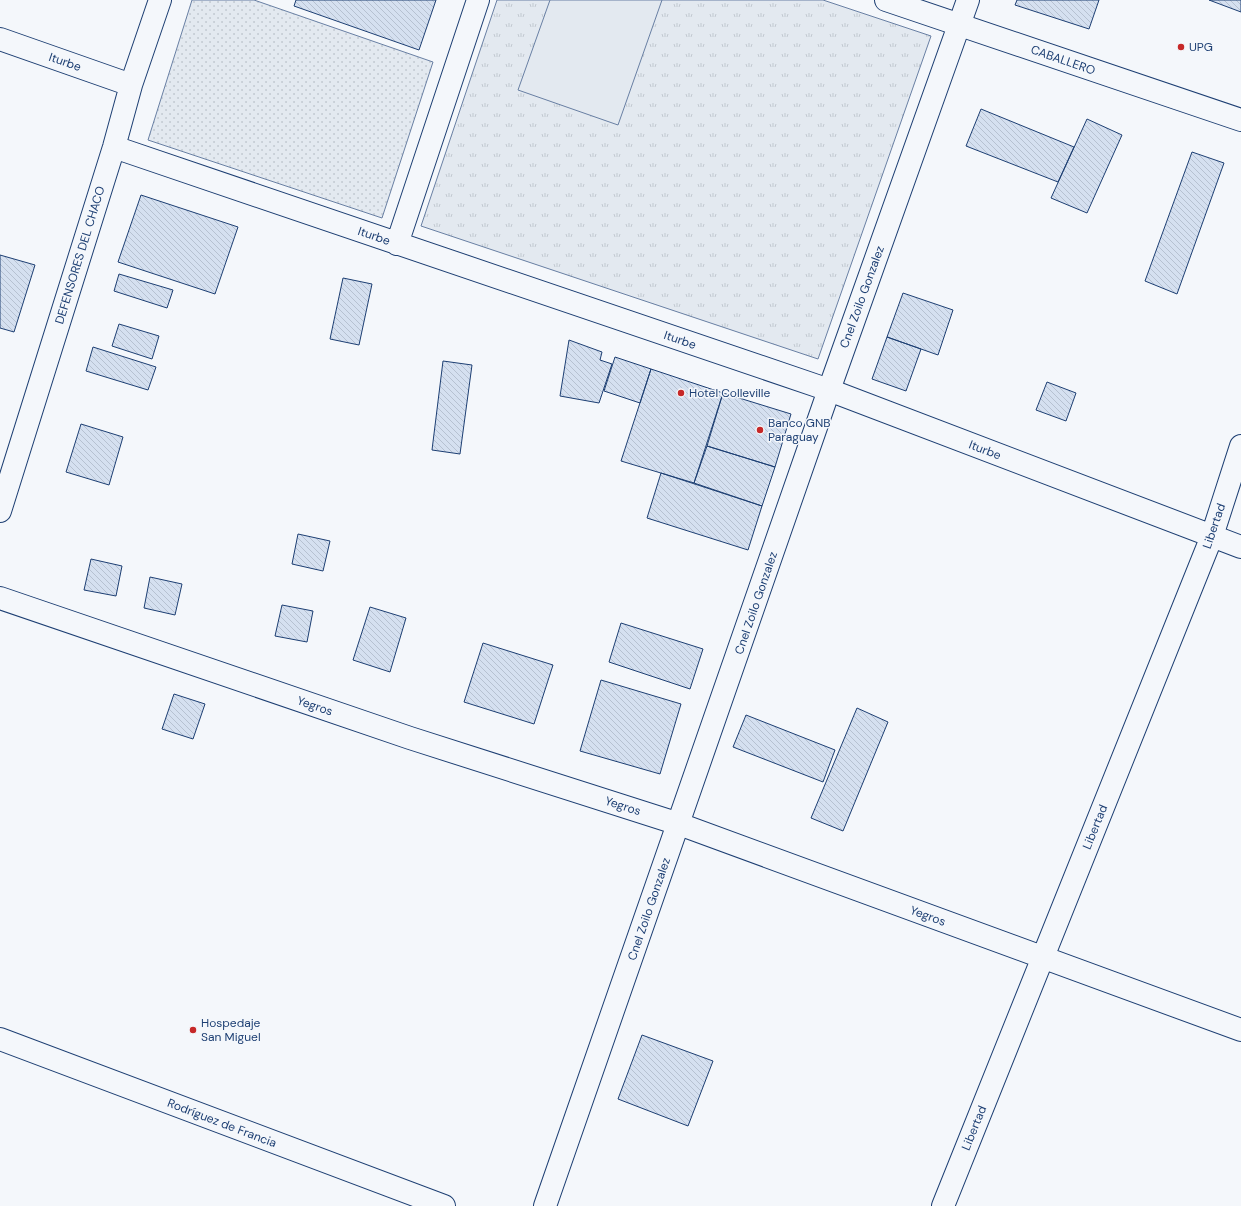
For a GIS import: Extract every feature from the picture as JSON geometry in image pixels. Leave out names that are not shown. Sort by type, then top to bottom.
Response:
[{"type":"street","name":"DEFENSORES DEL CHACO","points":[[0,511],[114,147],[131,85],[160,0]]},
{"type":"street","points":[[397,244],[478,0]]},
{"type":"street","name":"CABALLERO","points":[[886,0],[1241,120]]},
{"type":"street","name":"Cnel Zoilo Gonzalez","points":[[545,1206],[829,390],[968,0]]},
{"type":"street","name":"Iturbe","points":[[0,39],[131,85]]},
{"type":"street","name":"Iturbe","points":[[114,147],[829,390],[1241,547]]},
{"type":"street","name":"Libertad","points":[[943,1206],[1212,536],[1241,446]]},
{"type":"street","name":"Yegros","points":[[0,598],[410,738],[679,824],[1241,1030]]},
{"type":"street","name":"Rodríguez de Francia","points":[[0,1039],[444,1206]]},
{"type":"green space","points":[[192,0],[254,0],[433,62],[382,218],[148,140]]},
{"type":"green space","points":[[497,0],[823,0],[931,36],[818,359],[421,226]]},
{"type":"green space","points":[[550,0],[662,0],[618,125],[518,90]]},
{"type":"building","points":[[296,0],[436,0],[419,50],[294,6]]},
{"type":"building","points":[[1017,0],[1099,0],[1089,29],[1015,5]]},
{"type":"building","points":[[1209,0],[1241,0],[1241,12]]},
{"type":"building","points":[[981,109],[1074,147],[1058,182],[966,146]]},
{"type":"building","points":[[1087,119],[1122,135],[1087,213],[1051,198]]},
{"type":"building","points":[[1192,152],[1224,163],[1177,294],[1145,281]]},
{"type":"building","points":[[141,195],[238,227],[215,294],[118,262]]},
{"type":"building","points":[[0,255],[35,265],[14,332],[0,328]]},
{"type":"building","points":[[119,274],[173,290],[167,308],[114,291]]},
{"type":"building","points":[[343,278],[372,284],[359,345],[330,339]]},
{"type":"building","points":[[903,293],[953,310],[938,355],[887,337]]},
{"type":"building","points":[[119,324],[159,336],[152,359],[112,346]]},
{"type":"building","points":[[887,337],[921,349],[906,391],[872,379]]},
{"type":"building","points":[[569,340],[602,352],[600,360],[612,364],[599,403],[560,396]]},
{"type":"building","points":[[93,347],[156,367],[148,390],[86,371]]},
{"type":"building","points":[[615,357],[651,369],[640,403],[604,391]]},
{"type":"building","points":[[443,361],[472,365],[460,454],[432,450]]},
{"type":"building","points":[[651,369],[723,393],[694,483],[621,461]]},
{"type":"building","points":[[1047,382],[1076,393],[1066,421],[1036,410]]},
{"type":"building","points":[[723,393],[791,414],[775,467],[707,446]]},
{"type":"building","points":[[81,424],[123,437],[109,485],[66,472]]},
{"type":"building","points":[[707,446],[775,467],[762,506],[694,483]]},
{"type":"building","points":[[661,473],[762,506],[748,550],[647,518]]},
{"type":"building","points":[[298,534],[330,541],[323,571],[292,564]]},
{"type":"building","points":[[91,559],[122,566],[116,596],[84,590]]},
{"type":"building","points":[[150,577],[182,584],[175,615],[144,608]]},
{"type":"building","points":[[282,605],[313,611],[307,642],[275,636]]},
{"type":"building","points":[[370,607],[406,618],[390,672],[353,660]]},
{"type":"building","points":[[621,623],[703,649],[690,689],[609,662]]},
{"type":"building","points":[[483,643],[553,665],[534,724],[464,702]]},
{"type":"building","points":[[601,680],[681,704],[660,774],[580,751]]},
{"type":"building","points":[[174,694],[205,704],[193,739],[162,729]]},
{"type":"building","points":[[857,708],[888,722],[843,831],[811,818]]},
{"type":"building","points":[[746,715],[835,750],[823,782],[733,747]]},
{"type":"building","points":[[642,1035],[713,1061],[688,1126],[618,1099]]},
{"type":"place","name":"UPG","points":[[1181,47]]},
{"type":"place","name":"Hotel Colleville","points":[[681,393]]},
{"type":"place","name":"Banco GNB Paraguay","points":[[760,430]]},
{"type":"place","name":"Hospedaje San Miguel","points":[[193,1030]]}]
